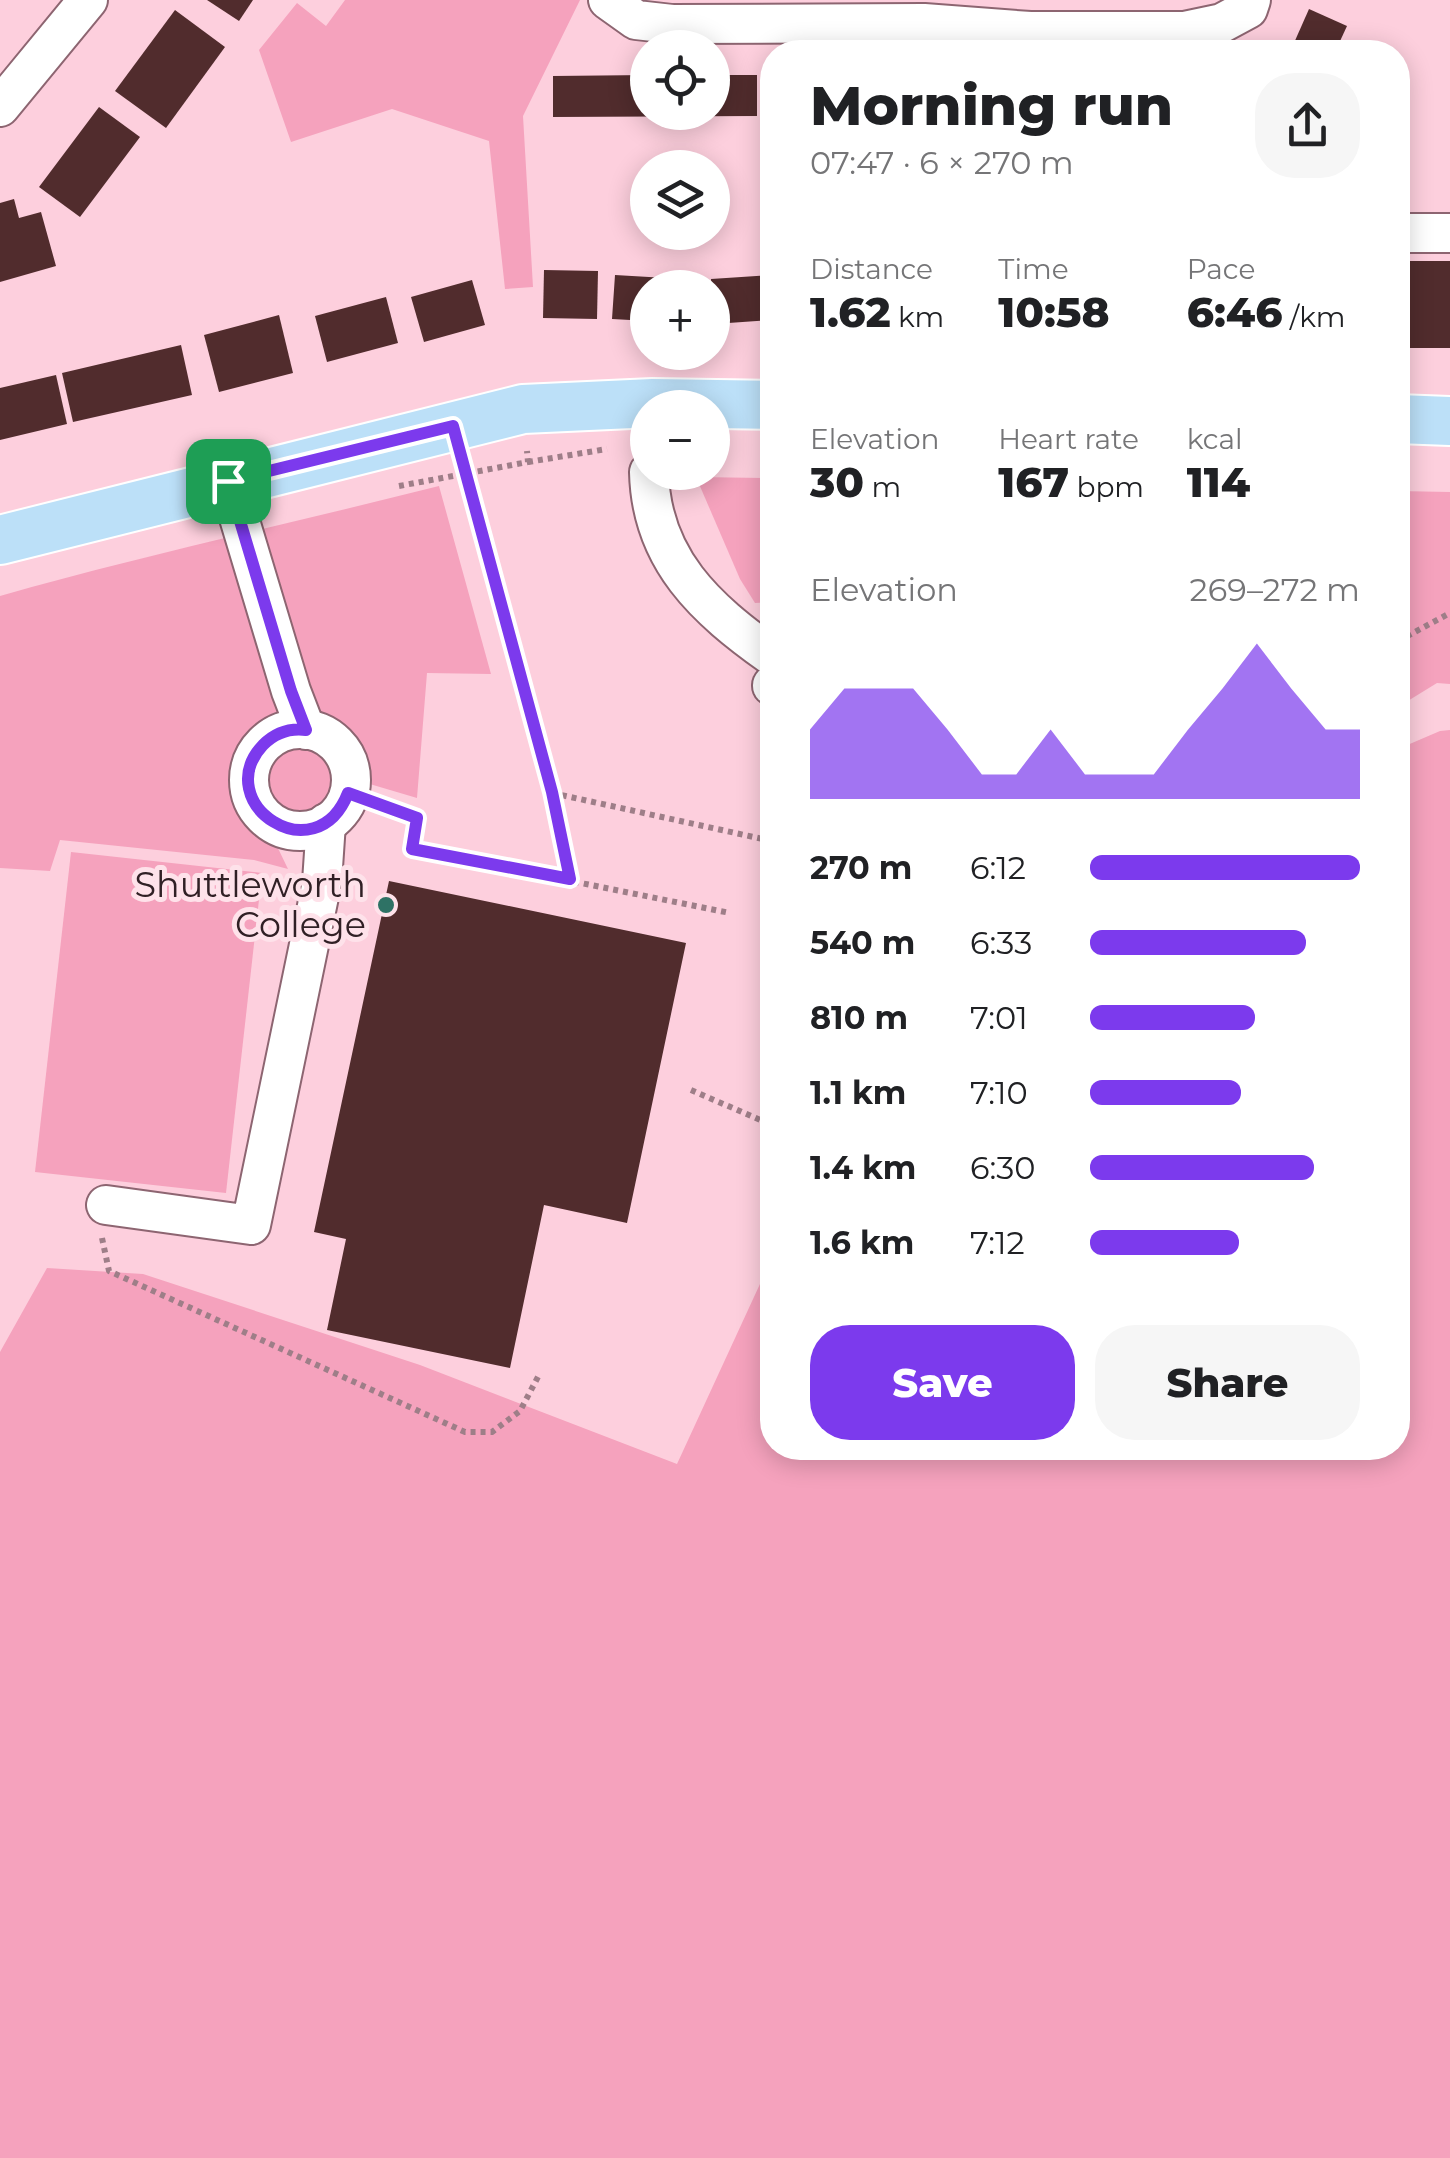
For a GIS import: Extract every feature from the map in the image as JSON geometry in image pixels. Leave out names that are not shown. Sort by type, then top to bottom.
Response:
[{"type":"main road","points":[[730,405],[760,405]]},
{"type":"main road","points":[[0,540],[522,409],[630,406]]},
{"type":"main road","points":[[1410,419],[1450,421]]},
{"type":"street","points":[[0,108],[88,0]]},
{"type":"street","points":[[608,0],[636,20],[672,24],[924,12],[1023,40]]},
{"type":"street","points":[[1058,40],[1184,31],[1222,24],[1248,9],[1250,0]]},
{"type":"street","points":[[1410,233],[1450,234]]},
{"type":"street","points":[[228,481],[306,730]]},
{"type":"street","points":[[650,490],[656,525],[704,604],[760,647]]},
{"type":"street","points":[[106,1205],[251,1225],[337,808],[350,778],[340,748],[327,737],[306,730],[280,732],[256,754],[249,786],[264,816],[278,826],[310,830],[337,808]]},
{"type":"path","points":[[453,426],[552,792],[570,879]]},
{"type":"path","points":[[528,462],[613,448]]},
{"type":"path","points":[[1410,635],[1450,613]]},
{"type":"path","points":[[552,792],[760,838]]},
{"type":"path","points":[[337,808],[417,818],[412,849],[730,913]]},
{"type":"path","points":[[692,1090],[760,1120]]},
{"type":"path","points":[[106,1205],[101,1231],[109,1271],[464,1432],[492,1432],[520,1412],[540,1374]]},
{"type":"shaded area","points":[[345,0],[580,0],[523,116],[533,287],[505,289],[489,141],[392,109],[291,142],[259,50],[297,3],[326,26]]},
{"type":"shaded area","points":[[730,477],[760,478],[760,603],[755,603],[740,579],[702,490],[730,490]]},
{"type":"shaded area","points":[[439,486],[491,674],[427,673],[417,798],[363,782],[275,842],[288,869],[254,860],[60,840],[50,871],[0,868],[0,596]]},
{"type":"shaded area","points":[[1410,491],[1450,492],[1450,684],[1437,683],[1410,700]]},
{"type":"shaded area","points":[[1450,730],[1450,2158],[0,2158],[0,1352],[47,1268],[143,1274],[420,1365],[677,1464],[760,1284],[760,1460],[1410,1460],[1410,744]]},
{"type":"shaded area","points":[[71,852],[262,873],[226,1193],[35,1172]]},
{"type":"building","points":[[207,0],[253,0],[239,21]]},
{"type":"building","points":[[1309,9],[1347,26],[1341,40],[1295,40]]},
{"type":"building","points":[[175,10],[225,47],[166,128],[115,91]]},
{"type":"building","points":[[630,75],[630,117],[553,117],[553,76]]},
{"type":"building","points":[[730,75],[757,75],[757,116],[730,116]]},
{"type":"building","points":[[99,107],[140,137],[80,217],[39,187]]},
{"type":"building","points":[[14,199],[19,218],[41,212],[56,266],[0,282],[0,203]]},
{"type":"building","points":[[1410,261],[1450,261],[1450,348],[1410,348]]},
{"type":"building","points":[[544,270],[598,271],[597,319],[543,318]]},
{"type":"building","points":[[615,275],[630,276],[630,320],[612,319]]},
{"type":"building","points":[[760,276],[760,321],[730,323],[730,278]]},
{"type":"building","points":[[472,280],[485,325],[424,342],[411,297]]},
{"type":"building","points":[[386,297],[398,343],[327,362],[315,316]]},
{"type":"building","points":[[279,315],[293,373],[219,392],[204,335]]},
{"type":"building","points":[[181,345],[192,395],[73,422],[62,373]]},
{"type":"building","points":[[56,375],[67,424],[0,440],[0,388]]},
{"type":"building","points":[[389,881],[686,943],[627,1223],[544,1205],[510,1368],[327,1330],[346,1239],[314,1232]]},
{"type":"place","name":"Shuttleworth College","points":[[386,905]]},
{"type":"route","points":[[453,426],[552,792],[570,879],[412,849],[417,818],[348,793],[336,815],[310,830],[278,826],[264,816],[249,786],[256,754],[280,732],[306,730],[228,481],[453,426]]}]
